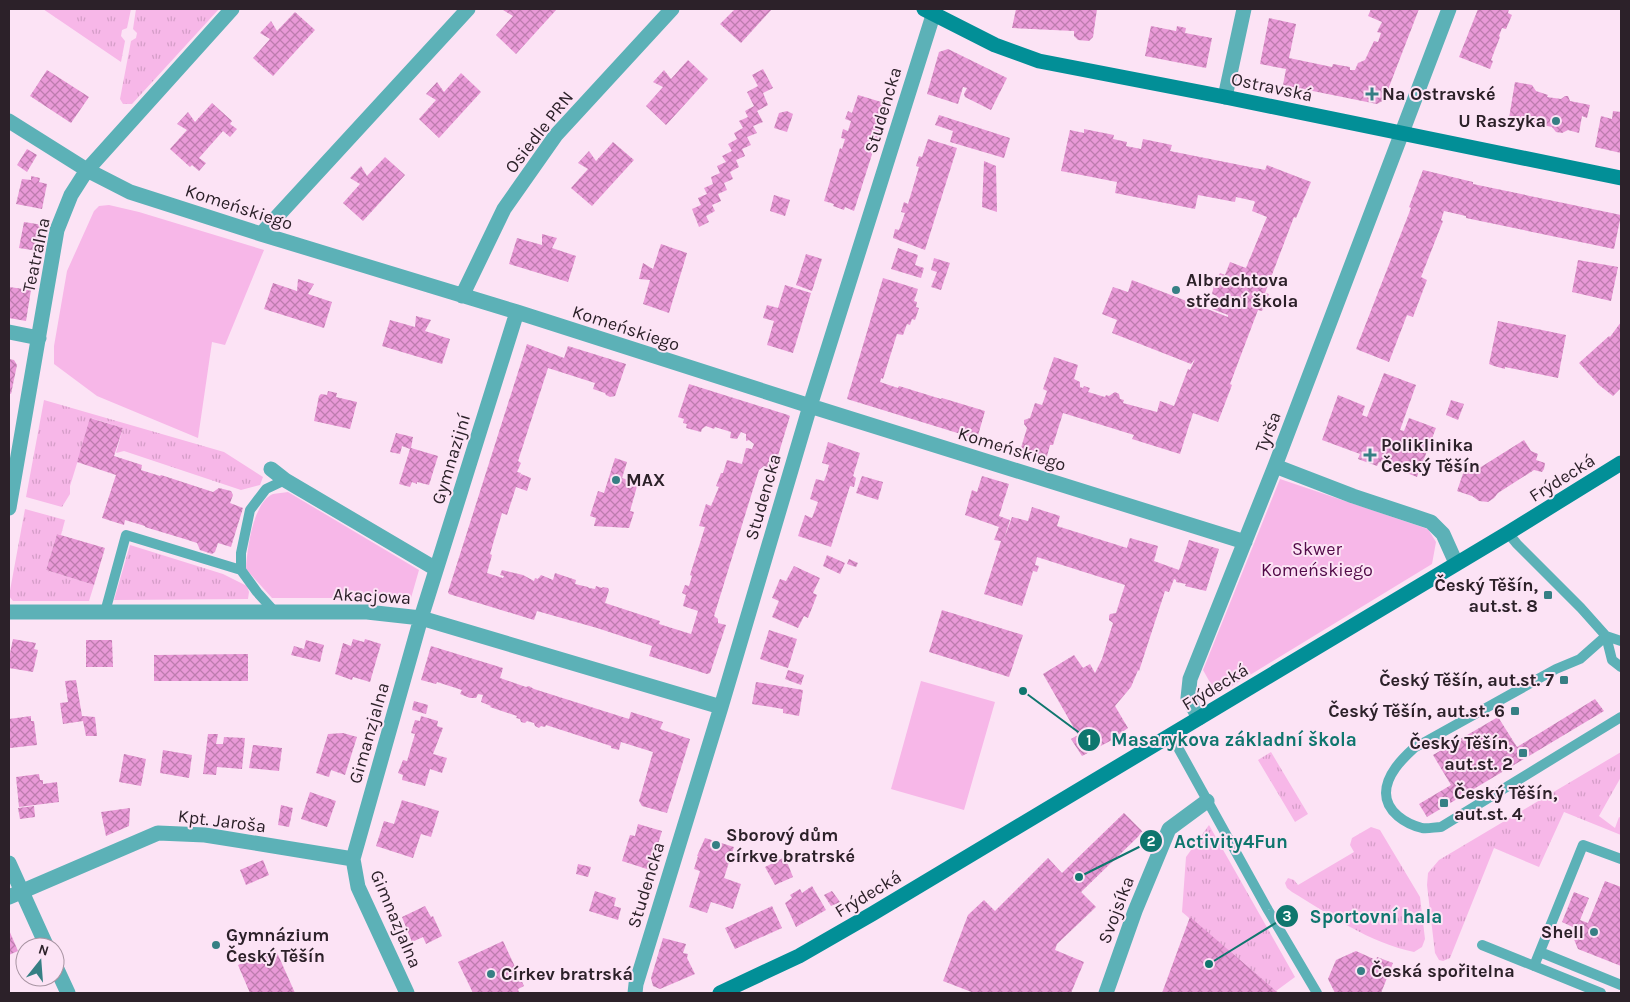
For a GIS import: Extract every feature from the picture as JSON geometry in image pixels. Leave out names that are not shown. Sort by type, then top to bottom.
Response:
[{"type":"main road","name":"Ostravská","points":[[931,10],[995,45],[1039,61],[1621,178]]},
{"type":"main road","name":"Frýdecká","points":[[720,993],[799,956],[1171,736],[1621,463]]},
{"type":"street","name":"Teatralna","points":[[9,508],[57,230],[71,195],[87,170],[232,9]]},
{"type":"street","points":[[261,234],[468,9]]},
{"type":"street","name":"Osiedle PRN","points":[[462,296],[504,210],[556,135],[672,9]]},
{"type":"street","points":[[1225,97],[1244,9]]},
{"type":"street","name":"Tyrša","points":[[1199,718],[1188,698],[1190,679],[1275,466],[1449,9]]},
{"type":"street","name":"Studencka","points":[[635,993],[660,904],[931,10]]},
{"type":"street","name":"Komeńskiego","points":[[9,121],[87,170],[130,192],[1245,542]]},
{"type":"street","name":"Gymnazijní","points":[[421,618],[517,312]]},
{"type":"street","points":[[9,332],[39,338]]},
{"type":"street","points":[[1275,466],[1353,496],[1431,522],[1444,534],[1456,563]]},
{"type":"street","points":[[271,470],[436,569]]},
{"type":"street","name":"Akacjowa","points":[[9,612],[367,612],[421,618],[721,707]]},
{"type":"street","name":"Gimanzjalna","points":[[353,859],[421,618]]},
{"type":"street","name":"Svojsíka","points":[[1106,993],[1135,911],[1169,829],[1207,801]]},
{"type":"street","name":"Kpt. Jaroša","points":[[15,894],[158,833],[205,835],[353,859]]},
{"type":"street","name":"Gimnazjalna","points":[[353,859],[358,888],[407,993]]},
{"type":"street","points":[[9,863],[15,894],[41,937]]},
{"type":"lane","points":[[275,612],[241,570],[241,553],[250,510],[266,489],[285,480]]},
{"type":"lane","points":[[1508,533],[1606,636],[1612,660],[1621,667]]},
{"type":"lane","points":[[105,612],[126,534],[241,570]]},
{"type":"lane","points":[[1606,636],[1621,641]]},
{"type":"lane","points":[[1606,636],[1580,659],[1556,669],[1414,748],[1399,762],[1389,781],[1386,794],[1391,809],[1403,822],[1424,829],[1441,826],[1621,717]]},
{"type":"lane","points":[[1171,736],[1317,993]]},
{"type":"lane","points":[[1534,966],[1583,845],[1621,858]]},
{"type":"lane","points":[[1482,945],[1601,993]]},
{"type":"lane","points":[[1540,952],[1621,985]]},
{"type":"green space","points":[[43,9],[131,9],[127,28],[122,30],[121,36],[125,41],[121,62]]},
{"type":"green space","points":[[136,9],[219,9],[132,104],[123,104],[120,99],[131,41],[136,38],[137,33],[133,29]]},
{"type":"green space","points":[[109,205],[139,212],[264,250],[225,345],[212,342],[198,438],[97,396],[54,364],[54,346],[67,271],[94,211],[99,206]]},
{"type":"green space","points":[[44,400],[224,452],[263,477],[260,485],[241,490],[124,451],[116,453],[123,428],[91,418],[70,486],[70,494],[62,507],[26,497]]},
{"type":"green space","name":"Skwer Komeńskiego","points":[[1280,479],[1428,529],[1436,542],[1432,564],[1227,689],[1212,686],[1203,670]]},
{"type":"green space","points":[[288,492],[419,570],[411,598],[272,598],[246,569],[248,550],[252,527],[260,506],[273,494]]},
{"type":"green space","points":[[25,509],[65,520],[61,535],[57,534],[46,570],[94,585],[89,601],[13,601],[9,596]]},
{"type":"green space","points":[[130,545],[223,574],[247,586],[249,592],[248,599],[114,600]]},
{"type":"green space","points":[[921,681],[995,702],[964,810],[891,789]]},
{"type":"green space","points":[[1271,752],[1308,814],[1295,822],[1258,760]]},
{"type":"green space","points":[[1621,752],[1621,777],[1599,816],[1615,828],[1619,817],[1621,818],[1621,835],[1564,812],[1539,867],[1494,848],[1450,958],[1443,961],[1439,960],[1435,953],[1427,885],[1428,873],[1439,860]]},
{"type":"green space","points":[[1209,825],[1295,977],[1276,991],[1182,912],[1186,857]]},
{"type":"green space","points":[[1371,827],[1380,830],[1420,897],[1425,939],[1422,947],[1414,952],[1382,942],[1336,919],[1292,892],[1285,883],[1288,878],[1294,880],[1298,885],[1354,852],[1350,845],[1352,838]]},
{"type":"building","points":[[504,9],[557,9],[516,54],[496,35],[513,16]]},
{"type":"building","points":[[735,9],[772,9],[741,43],[720,24]]},
{"type":"building","points":[[1016,9],[1097,9],[1093,37],[1089,41],[1078,40],[1074,36],[1074,31],[1012,28]]},
{"type":"building","points":[[1371,9],[1419,9],[1384,100],[1377,104],[1283,85],[1286,69],[1260,64],[1269,18],[1296,24],[1289,58],[1332,67],[1333,64],[1350,67],[1350,70],[1355,70],[1358,63],[1365,60],[1374,41],[1378,42],[1381,33],[1377,32],[1382,22],[1368,16]]},
{"type":"building","points":[[1478,9],[1509,9],[1508,13],[1512,15],[1506,29],[1502,28],[1491,60],[1493,61],[1490,69],[1459,57]]},
{"type":"building","points":[[295,12],[315,30],[273,76],[253,58],[270,39],[260,33],[271,21],[277,31]]},
{"type":"building","points":[[1151,26],[1176,31],[1177,26],[1186,28],[1185,33],[1212,38],[1206,68],[1145,56]]},
{"type":"building","points":[[948,49],[1007,78],[991,110],[965,97],[964,94],[967,88],[963,87],[958,104],[927,94],[939,52]]},
{"type":"building","points":[[688,60],[708,79],[666,125],[646,106],[663,87],[653,82],[664,70],[671,79]]},
{"type":"building","points":[[763,69],[773,88],[763,93],[768,105],[757,111],[763,122],[753,126],[757,133],[747,137],[751,145],[742,149],[745,156],[736,160],[739,167],[730,172],[733,179],[724,183],[727,190],[718,194],[721,201],[712,205],[715,211],[706,216],[709,222],[699,227],[692,209],[701,205],[698,198],[707,194],[704,188],[713,184],[711,177],[720,173],[717,166],[726,162],[722,156],[732,151],[728,144],[737,139],[734,133],[743,128],[739,121],[748,117],[745,111],[754,106],[747,92],[758,86],[752,75]]},
{"type":"building","points":[[47,70],[89,97],[71,123],[30,96]]},
{"type":"building","points":[[461,73],[481,92],[439,138],[419,119],[436,100],[426,94],[437,82],[444,92]]},
{"type":"building","points":[[1515,82],[1532,85],[1536,91],[1548,95],[1547,97],[1561,99],[1568,96],[1570,101],[1590,105],[1587,118],[1582,116],[1579,133],[1568,130],[1562,133],[1556,132],[1552,127],[1538,124],[1535,126],[1509,118]]},
{"type":"building","points":[[858,95],[888,104],[854,211],[845,207],[844,210],[824,201],[840,148],[842,149],[845,139],[841,138],[843,129],[848,131],[851,121],[845,119],[848,111],[852,113]]},
{"type":"building","points":[[212,103],[232,121],[230,124],[237,129],[230,137],[223,131],[199,158],[206,163],[199,171],[192,165],[190,167],[170,149],[187,130],[177,124],[188,112],[195,122]]},
{"type":"building","points":[[787,111],[793,114],[787,132],[774,128],[779,113]]},
{"type":"building","points":[[1613,111],[1621,112],[1621,153],[1595,147],[1601,116],[1612,119]]},
{"type":"building","points":[[939,115],[1010,138],[1004,158],[950,142],[953,131],[935,125]]},
{"type":"building","points":[[1084,129],[1114,135],[1113,139],[1127,142],[1126,146],[1141,149],[1143,139],[1172,145],[1170,151],[1265,170],[1267,165],[1311,182],[1296,218],[1294,217],[1265,293],[1269,294],[1262,311],[1258,310],[1218,422],[1193,413],[1180,454],[1132,439],[1134,435],[1063,413],[1046,460],[1020,451],[1027,428],[1024,420],[1030,418],[1035,403],[1042,405],[1047,391],[1043,389],[1054,357],[1078,365],[1074,379],[1080,382],[1080,387],[1090,388],[1088,392],[1105,397],[1115,392],[1119,394],[1120,399],[1124,400],[1123,403],[1157,412],[1160,401],[1174,406],[1188,369],[1190,370],[1195,359],[1191,364],[1112,333],[1117,320],[1102,314],[1113,287],[1128,292],[1132,280],[1228,317],[1228,315],[1212,309],[1217,296],[1212,294],[1214,285],[1220,273],[1225,275],[1230,262],[1246,268],[1267,217],[1252,211],[1254,201],[1236,197],[1235,202],[1198,195],[1195,209],[1115,193],[1117,182],[1061,171],[1070,130],[1084,133]]},
{"type":"building","points":[[928,139],[957,148],[925,250],[893,238],[895,229],[899,230],[905,213],[901,212],[904,202],[908,204],[919,167],[916,166],[919,156],[922,157]]},
{"type":"building","points":[[613,142],[634,160],[592,206],[571,188],[588,169],[578,163],[589,151],[596,161]]},
{"type":"building","points":[[27,149],[37,155],[27,172],[17,165]]},
{"type":"building","points":[[385,157],[405,175],[363,221],[343,203],[360,184],[350,178],[361,166],[367,176]]},
{"type":"building","points":[[984,161],[996,166],[997,212],[982,207]]},
{"type":"building","points":[[1423,170],[1473,182],[1473,184],[1621,215],[1614,249],[1466,218],[1466,216],[1444,211],[1441,220],[1443,221],[1421,277],[1427,280],[1413,317],[1407,315],[1389,362],[1356,349],[1411,208],[1409,207]]},
{"type":"building","points":[[31,176],[40,178],[39,182],[47,184],[42,209],[16,204],[22,179],[31,180]]},
{"type":"building","points":[[774,195],[790,200],[785,216],[770,211]]},
{"type":"building","points":[[24,222],[43,225],[38,251],[19,248]]},
{"type":"building","points":[[542,234],[557,238],[552,248],[576,256],[568,282],[509,264],[517,238],[542,245]]},
{"type":"building","points":[[661,244],[687,253],[669,313],[643,304],[650,280],[639,279],[643,263],[653,269]]},
{"type":"building","points":[[898,248],[918,255],[915,265],[924,268],[921,278],[891,269]]},
{"type":"building","points":[[806,254],[822,259],[812,291],[796,285]]},
{"type":"building","points":[[934,258],[950,263],[941,290],[931,287],[937,272],[931,270]]},
{"type":"building","points":[[1578,260],[1618,267],[1611,301],[1572,292]]},
{"type":"building","points":[[883,278],[918,289],[914,301],[917,302],[916,307],[919,308],[915,320],[912,319],[910,325],[907,324],[903,335],[897,334],[883,379],[881,378],[880,382],[985,411],[977,439],[847,399]]},
{"type":"building","points":[[298,279],[314,284],[308,294],[332,302],[324,328],[264,309],[273,283],[297,291]]},
{"type":"building","points":[[785,285],[811,293],[793,353],[767,345],[774,321],[763,318],[767,305],[778,308]]},
{"type":"building","points":[[9,287],[31,290],[26,321],[9,318]]},
{"type":"building","points":[[416,316],[431,320],[425,331],[450,339],[442,364],[382,346],[390,320],[415,327]]},
{"type":"building","points":[[1498,321],[1566,335],[1558,378],[1505,367],[1505,369],[1489,364]]},
{"type":"building","points":[[1621,322],[1621,388],[1613,396],[1599,385],[1579,363],[1610,337]]},
{"type":"building","points":[[527,344],[564,358],[568,346],[626,364],[615,396],[610,397],[593,389],[595,383],[548,368],[518,461],[521,463],[517,472],[521,473],[517,483],[521,474],[531,478],[527,491],[516,487],[507,515],[502,513],[490,554],[492,555],[487,573],[503,578],[504,576],[500,575],[502,570],[523,575],[534,581],[535,578],[538,579],[541,575],[553,580],[555,573],[576,580],[575,584],[589,588],[595,589],[596,586],[608,588],[605,603],[660,621],[659,624],[691,634],[698,611],[683,606],[686,595],[682,593],[685,585],[689,586],[692,576],[690,575],[705,527],[699,526],[706,504],[711,506],[719,487],[716,486],[727,460],[742,464],[746,448],[752,449],[754,444],[749,440],[746,441],[746,434],[741,432],[737,439],[730,438],[731,432],[715,427],[714,429],[706,426],[701,432],[686,428],[687,424],[683,423],[684,419],[678,417],[689,384],[790,416],[774,469],[764,466],[759,470],[714,616],[718,619],[718,623],[726,625],[710,673],[707,674],[649,656],[652,646],[597,628],[537,611],[534,620],[449,594],[448,592]]},
{"type":"building","points":[[9,359],[14,360],[17,365],[11,394],[9,393]]},
{"type":"building","points":[[1384,373],[1416,385],[1400,430],[1404,431],[1409,418],[1436,428],[1417,477],[1379,462],[1377,466],[1358,459],[1360,454],[1322,440],[1338,395],[1365,406],[1362,415],[1367,417]]},
{"type":"building","points":[[328,391],[337,393],[336,397],[357,402],[350,429],[314,421],[319,396],[321,394],[327,395]]},
{"type":"building","points":[[1451,400],[1464,404],[1458,420],[1446,415]]},
{"type":"building","points":[[90,418],[123,428],[114,456],[142,465],[141,470],[213,492],[219,488],[231,491],[233,495],[230,503],[243,508],[231,547],[218,543],[215,552],[212,554],[200,550],[197,543],[188,540],[125,520],[124,525],[102,518],[116,475],[77,462]]},
{"type":"building","points":[[396,433],[413,437],[411,448],[438,456],[429,485],[412,482],[410,487],[399,484],[410,449],[402,446],[400,454],[390,452]]},
{"type":"building","points":[[1524,440],[1531,451],[1538,454],[1536,460],[1545,463],[1542,472],[1534,470],[1498,493],[1488,502],[1479,501],[1472,496],[1457,491],[1467,462],[1481,467]]},
{"type":"building","points":[[828,442],[860,453],[853,476],[856,478],[854,487],[850,486],[831,547],[798,536],[805,515],[812,518],[818,502],[810,499],[816,479],[824,481],[827,473],[829,465],[822,463]]},
{"type":"building","points":[[615,458],[627,462],[622,478],[638,483],[630,511],[634,512],[629,528],[594,526],[596,518],[590,516],[598,491],[604,493]]},
{"type":"building","points":[[862,476],[883,482],[878,500],[856,493]]},
{"type":"building","points":[[982,476],[1009,484],[999,516],[1010,520],[1004,539],[1012,517],[1028,521],[1032,507],[1060,516],[1057,526],[1127,548],[1130,538],[1158,546],[1154,561],[1179,570],[1189,540],[1219,549],[1206,591],[1185,586],[1186,584],[1176,582],[1174,579],[1169,592],[1165,591],[1139,671],[1131,687],[1115,706],[1128,728],[1110,741],[1082,756],[1071,739],[1078,735],[1043,674],[1074,655],[1083,668],[1090,664],[1095,673],[1102,659],[1113,623],[1109,620],[1109,616],[1116,613],[1125,585],[1037,557],[1035,565],[1039,566],[1037,572],[1033,571],[1022,606],[984,594],[1001,541],[994,540],[999,527],[965,515],[972,490],[977,492]]},
{"type":"building","points":[[57,534],[105,548],[94,585],[46,570]]},
{"type":"building","points":[[827,555],[845,563],[840,574],[823,566]]},
{"type":"building","points":[[849,559],[858,563],[856,567],[847,564]]},
{"type":"building","points":[[794,566],[820,578],[813,593],[817,595],[808,618],[804,616],[798,628],[772,617],[779,601],[772,598],[780,579],[786,581]]},
{"type":"building","points":[[942,610],[1023,635],[1009,677],[929,652]]},
{"type":"building","points":[[769,630],[797,639],[788,668],[760,659]]},
{"type":"building","points":[[13,639],[36,643],[34,649],[38,650],[33,672],[9,668]]},
{"type":"building","points":[[353,639],[364,642],[365,639],[381,644],[370,682],[353,677],[352,680],[335,674],[343,643],[351,646]]},
{"type":"building","points":[[86,640],[112,640],[113,667],[86,667]]},
{"type":"building","points":[[306,640],[324,645],[320,662],[291,655],[294,646],[304,649]]},
{"type":"building","points":[[431,646],[503,668],[500,678],[526,687],[529,686],[629,719],[631,712],[663,722],[660,729],[690,739],[667,813],[642,806],[639,801],[653,752],[621,742],[619,750],[546,725],[539,728],[534,723],[521,722],[520,719],[516,718],[517,716],[481,702],[483,695],[478,694],[476,698],[470,698],[460,694],[462,690],[437,682],[436,684],[421,680]]},
{"type":"building","points":[[248,654],[248,681],[154,681],[154,655]]},
{"type":"building","points":[[788,670],[804,675],[801,685],[785,679]]},
{"type":"building","points":[[76,680],[82,716],[95,717],[97,736],[86,736],[83,721],[63,724],[60,703],[68,702],[65,681]]},
{"type":"building","points":[[756,682],[803,690],[799,716],[783,713],[783,709],[752,704]]},
{"type":"building","points":[[1595,699],[1604,711],[1427,817],[1419,804],[1451,785],[1433,755],[1498,717],[1517,747]]},
{"type":"building","points":[[414,701],[428,705],[426,714],[412,710]]},
{"type":"building","points":[[31,716],[31,721],[34,721],[37,745],[10,748],[9,719]]},
{"type":"building","points":[[421,716],[438,721],[437,726],[443,728],[433,754],[447,758],[442,773],[430,769],[425,786],[402,780],[403,775],[398,773],[403,760],[407,761],[415,734],[411,733],[415,720],[420,721]]},
{"type":"building","points":[[343,733],[357,737],[345,775],[331,770],[329,777],[316,773],[328,734]]},
{"type":"building","points":[[208,734],[218,734],[216,744],[223,744],[224,737],[245,738],[242,769],[217,767],[216,775],[203,774]]},
{"type":"building","points":[[253,745],[282,748],[279,771],[249,768]]},
{"type":"building","points":[[163,750],[192,755],[189,778],[160,773]]},
{"type":"building","points":[[124,754],[146,759],[141,786],[119,782]]},
{"type":"building","points":[[39,774],[43,784],[57,782],[59,802],[19,807],[16,777]]},
{"type":"building","points":[[310,792],[336,801],[327,827],[301,819]]},
{"type":"building","points":[[402,800],[439,811],[431,837],[421,834],[413,858],[376,846],[384,821],[394,824]]},
{"type":"building","points":[[281,805],[293,808],[289,827],[278,825]]},
{"type":"building","points":[[34,806],[35,817],[20,819],[18,808]]},
{"type":"building","points":[[130,808],[129,826],[106,836],[101,812]]},
{"type":"building","points":[[1124,813],[1143,832],[1081,892],[1096,907],[1057,944],[1055,950],[1084,962],[1071,993],[974,993],[943,981],[968,915],[984,900],[995,911],[1048,858],[1062,873]]},
{"type":"building","points":[[638,824],[662,831],[650,870],[622,861],[630,835],[635,836]]},
{"type":"building","points":[[705,838],[734,847],[724,878],[741,884],[733,909],[711,902],[707,913],[689,907],[700,871],[694,869],[697,856]]},
{"type":"building","points":[[785,857],[793,877],[775,885],[765,867]]},
{"type":"building","points":[[263,860],[269,875],[246,885],[240,870]]},
{"type":"building","points":[[578,864],[591,867],[588,877],[576,874]]},
{"type":"building","name":"Shell","points":[[1605,881],[1621,887],[1621,966],[1578,949],[1573,937],[1577,929],[1562,922],[1574,892],[1589,898],[1580,920],[1588,923]]},
{"type":"building","points":[[812,886],[826,910],[796,927],[785,903],[792,898],[790,895],[800,889],[802,893]]},
{"type":"building","points":[[595,891],[616,898],[614,906],[621,908],[618,920],[589,911]]},
{"type":"building","points":[[832,891],[840,902],[831,906],[824,895]]},
{"type":"building","points":[[425,906],[431,917],[433,916],[442,936],[426,944],[423,937],[412,942],[402,917]]},
{"type":"building","points":[[772,906],[782,928],[735,949],[725,928]]},
{"type":"building","points":[[1190,917],[1276,991],[1279,993],[1162,993]]},
{"type":"building","points":[[9,930],[15,944],[15,952],[9,955]]},
{"type":"building","points":[[663,938],[686,944],[683,953],[688,954],[687,958],[695,974],[660,989],[653,986],[651,978]]},
{"type":"building","name":"Církev bratrská","points":[[503,941],[524,986],[518,989],[519,993],[473,993],[458,962]]},
{"type":"building","points":[[275,948],[295,993],[250,993],[238,965]]},
{"type":"building","name":"Česká spořitelna","points":[[1356,951],[1376,960],[1377,957],[1393,963],[1381,993],[1335,993],[1328,979],[1336,960]]},
{"type":"place","name":"Na Ostravské","points":[[1372,94]]},
{"type":"place","name":"U Raszyka","points":[[1556,121]]},
{"type":"place","name":"Albrechtova střední škola","points":[[1176,290]]},
{"type":"place","name":"Poliklinika Český Těšín","points":[[1370,455]]},
{"type":"place","name":"MAX","points":[[616,480]]},
{"type":"place","name":"Český Těšín, aut.st. 8","points":[[1548,595]]},
{"type":"place","name":"Český Těšín, aut.st. 7","points":[[1564,680]]},
{"type":"place","name":"Masarykova základní škola","points":[[1023,691]]},
{"type":"place","name":"Český Těšín, aut.st. 6","points":[[1515,711]]},
{"type":"place","name":"Český Těšín, aut.st. 2","points":[[1523,753]]},
{"type":"place","name":"Český Těšín, aut.st. 4","points":[[1444,803]]},
{"type":"place","name":"Sborový dům církve bratrské","points":[[716,845]]},
{"type":"place","name":"Activity4Fun","points":[[1079,877]]},
{"type":"place","name":"Shell","points":[[1594,932]]},
{"type":"place","name":"Gymnázium Český Těšín","points":[[216,945]]},
{"type":"place","name":"Sportovní hala","points":[[1209,964]]},
{"type":"place","name":"Česká spořitelna","points":[[1361,971]]},
{"type":"place","name":"Církev bratrská","points":[[491,974]]}]
